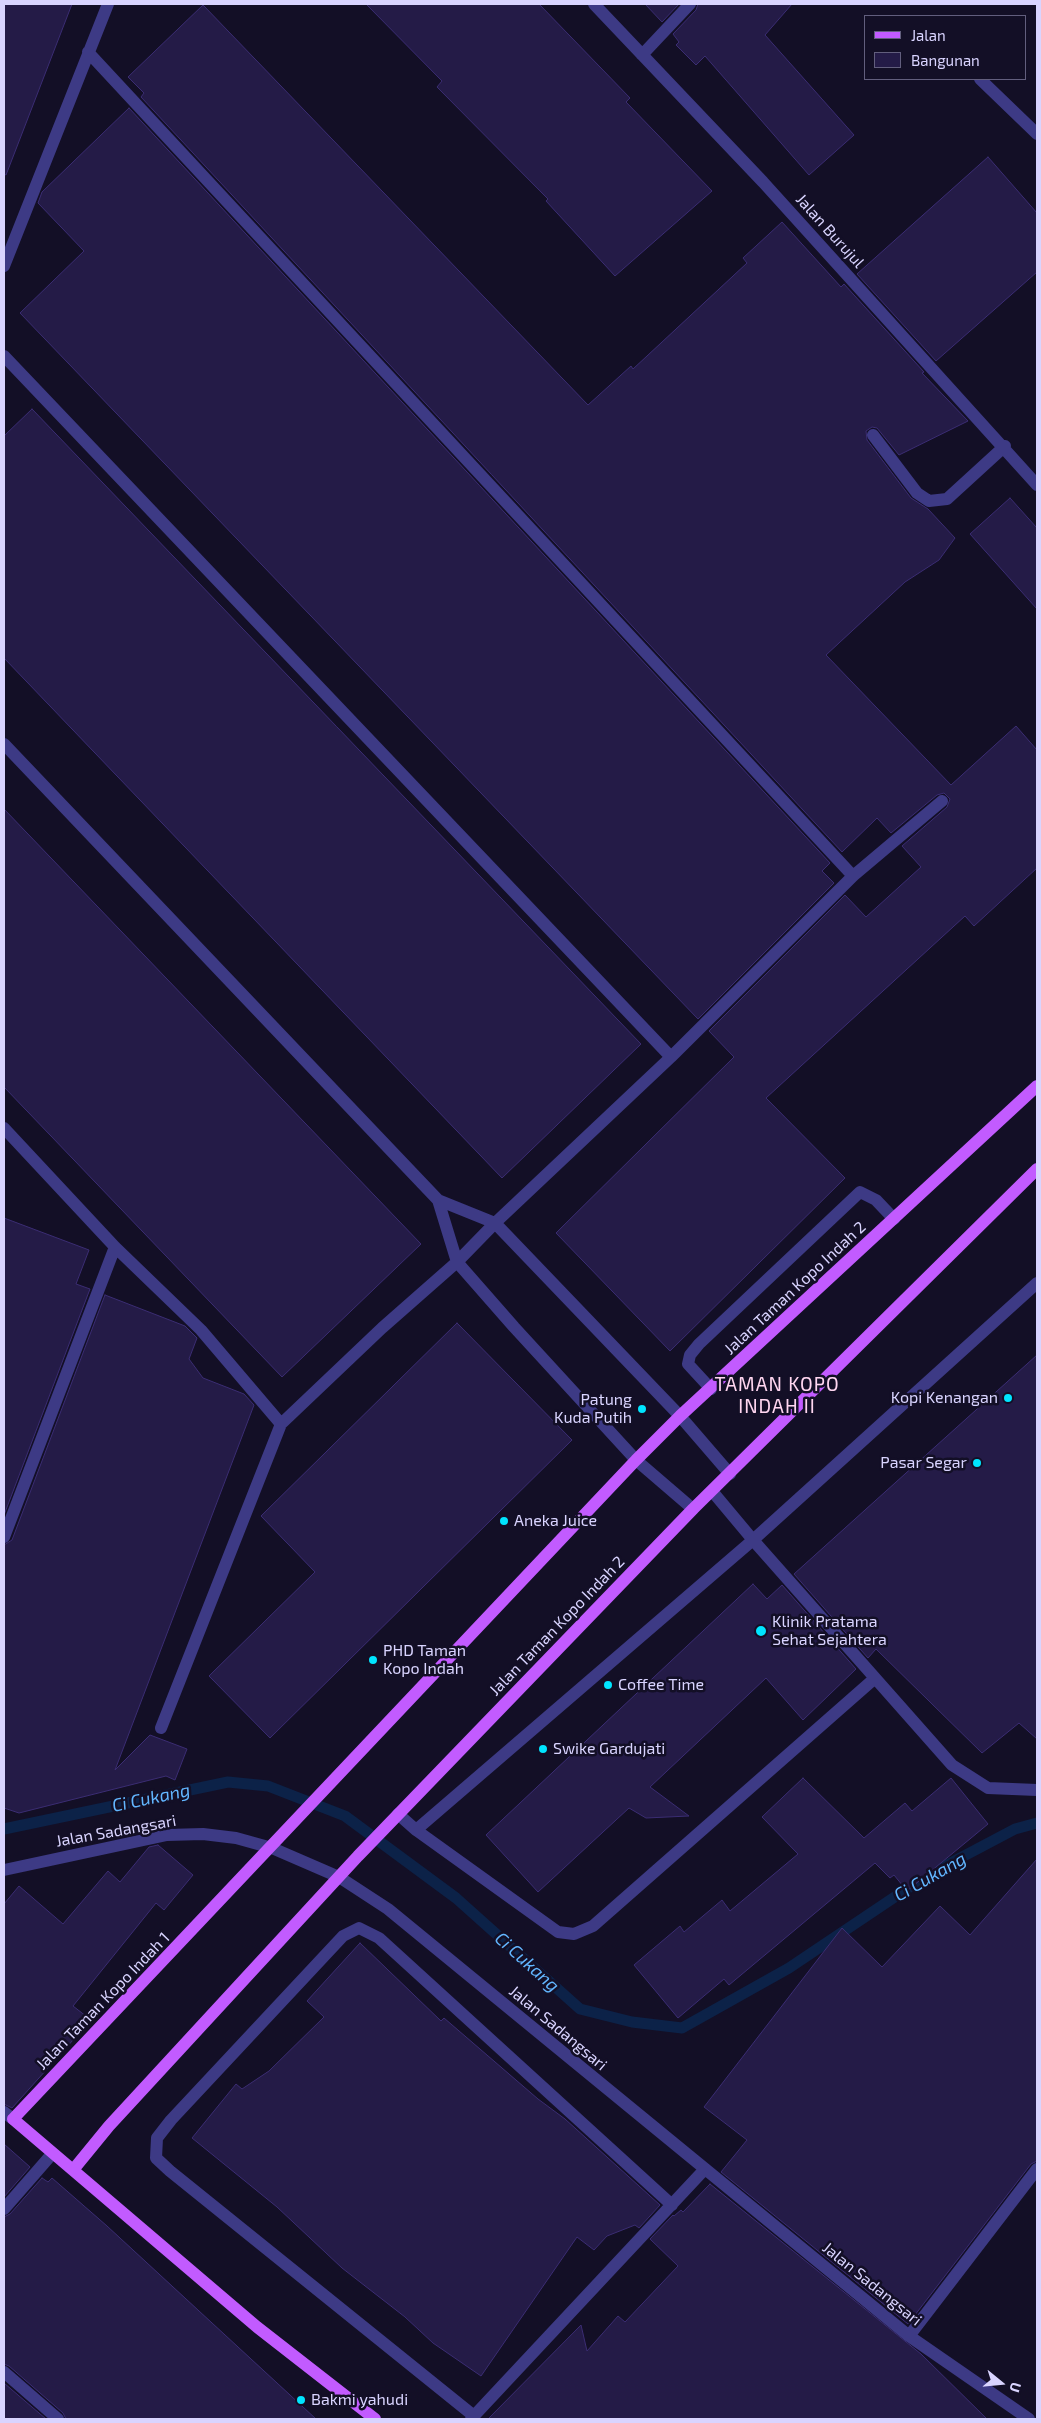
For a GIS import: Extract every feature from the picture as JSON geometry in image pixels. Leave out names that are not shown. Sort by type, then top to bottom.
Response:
[{"type":"main road","name":"Jalan Taman Kopo Indah 2","points":[[272,1848],[333,1780],[680,1416],[1037,1086]]},
{"type":"main road","name":"Jalan Taman Kopo Indah 2","points":[[339,1877],[693,1509],[1037,1169]]},
{"type":"main road","name":"Jalan Taman Kopo Indah 1","points":[[272,1848],[8,2116],[257,2327],[375,2419]]},
{"type":"main road","points":[[73,2170],[109,2126],[339,1877]]},
{"type":"street","points":[[4,266],[108,4]]},
{"type":"street","name":"Jalan Burujul","points":[[594,4],[763,182],[1004,446],[1037,485]]},
{"type":"street","points":[[642,55],[690,4]]},
{"type":"street","points":[[88,52],[853,876]]},
{"type":"street","points":[[981,80],[1037,134]]},
{"type":"street","points":[[4,356],[671,1057]]},
{"type":"street","points":[[873,435],[917,493],[929,501],[947,499],[1004,446]]},
{"type":"street","points":[[4,744],[438,1200],[496,1223],[680,1416],[730,1474]]},
{"type":"street","points":[[161,1728],[281,1424],[382,1328],[457,1262],[671,1057],[853,876],[942,801]]},
{"type":"street","points":[[4,1128],[115,1247],[201,1330],[281,1424]]},
{"type":"street","points":[[711,1389],[688,1364],[690,1355],[699,1344],[860,1192],[876,1200],[894,1219]]},
{"type":"street","points":[[438,1200],[457,1262],[636,1460],[693,1509]]},
{"type":"street","points":[[4,1537],[115,1247]]},
{"type":"street","points":[[416,1830],[753,1540],[1037,1283]]},
{"type":"street","points":[[712,1491],[874,1678],[952,1764],[988,1788],[1017,1791],[1037,1790]]},
{"type":"street","points":[[398,1814],[416,1830],[558,1932],[574,1934],[592,1926],[874,1678]]},
{"type":"street","name":"Jalan Sadangsari","points":[[4,1870],[167,1835],[203,1834],[236,1838],[272,1848],[339,1877],[388,1909],[704,2170],[909,2336],[1028,2419]]},
{"type":"street","points":[[672,2204],[379,1938],[359,1928],[343,1936],[157,2138],[156,2158],[170,2172],[472,2417],[704,2170]]},
{"type":"street","points":[[4,2209],[52,2154]]},
{"type":"street","points":[[909,2336],[1037,2169]]},
{"type":"street","points":[[4,2372],[58,2419]]},
{"type":"building","points":[[4,4],[72,4],[6,175],[4,174]]},
{"type":"building","points":[[366,4],[539,4],[630,98],[626,102],[712,191],[615,276],[546,201],[548,199],[437,87],[442,81]]},
{"type":"building","points":[[645,4],[679,4],[662,22]]},
{"type":"building","points":[[698,4],[792,4],[765,35],[854,135],[809,175],[705,56],[696,65],[676,45],[679,42],[673,34],[696,10]]},
{"type":"building","points":[[203,5],[588,405],[631,366],[633,369],[747,263],[743,258],[782,222],[841,287],[844,284],[924,372],[922,373],[968,421],[899,455],[877,428],[872,427],[866,431],[867,440],[911,498],[928,509],[955,538],[939,560],[905,582],[826,655],[951,785],[1016,726],[1037,750],[1037,868],[974,926],[965,916],[766,1098],[845,1178],[670,1351],[556,1233],[734,1057],[709,1031],[845,895],[866,917],[921,867],[902,846],[947,807],[950,799],[944,793],[937,795],[891,833],[877,818],[842,852],[141,97],[144,93],[128,77]]},
{"type":"building","points":[[129,108],[830,863],[822,871],[834,883],[698,1019],[20,313],[84,251],[38,203],[42,192]]},
{"type":"building","points":[[988,157],[1037,213],[1037,272],[936,361],[857,274]]},
{"type":"building","points":[[32,409],[641,1044],[502,1178],[4,658],[4,436]]},
{"type":"building","points":[[1010,498],[1037,528],[1037,609],[970,534]]},
{"type":"building","points":[[4,809],[421,1244],[282,1377],[4,1087]]},
{"type":"building","points":[[4,1218],[89,1250],[76,1284],[90,1289],[4,1515]]},
{"type":"building","points":[[105,1295],[185,1326],[197,1338],[189,1359],[203,1378],[244,1394],[254,1405],[115,1770],[150,1735],[187,1749],[175,1780],[166,1776],[19,1813],[4,1808],[4,1545],[12,1540]]},
{"type":"building","points":[[457,1323],[572,1440],[270,1738],[209,1676],[315,1572],[261,1516]]},
{"type":"building","name":"Pasar Segar","points":[[1037,1355],[1037,1739],[1019,1723],[982,1753],[876,1649],[868,1658],[794,1574]]},
{"type":"building","points":[[753,1584],[767,1599],[782,1585],[856,1669],[803,1720],[766,1678],[650,1787],[689,1816],[646,1818],[629,1808],[538,1892],[486,1835]]},
{"type":"building","points":[[803,1778],[864,1838],[905,1803],[912,1811],[951,1778],[988,1824],[907,1891],[894,1875],[890,1878],[875,1863],[729,1985],[724,1979],[678,2018],[634,1965],[680,1926],[684,1932],[722,1900],[730,1911],[798,1854],[762,1817]]},
{"type":"building","points":[[158,1845],[193,1875],[164,1910],[156,1903],[73,2006],[91,2020],[12,2108],[4,2104],[4,1904],[19,1886],[63,1924],[108,1871],[120,1882],[149,1847]]},
{"type":"building","points":[[1037,1859],[1037,2161],[1031,2164],[908,2324],[721,2172],[747,2140],[704,2107],[842,1928],[882,1967],[940,1906],[970,1935]]},
{"type":"building","points":[[360,1943],[441,2021],[444,2018],[538,2099],[565,2119],[660,2205],[639,2228],[635,2225],[607,2236],[594,2250],[577,2237],[481,2376],[433,2343],[405,2317],[342,2268],[277,2207],[192,2138],[236,2084],[242,2089],[269,2071],[324,2017],[307,2001]]},
{"type":"building","points":[[4,2144],[30,2167],[4,2197]]},
{"type":"building","points":[[42,2178],[48,2182],[52,2178],[107,2226],[316,2419],[66,2419],[63,2413],[9,2366],[4,2364],[4,2217],[10,2214]]},
{"type":"building","points":[[710,2184],[921,2354],[987,2419],[488,2419],[581,2325],[587,2351],[618,2316],[625,2322],[678,2266],[650,2239],[673,2215],[681,2210],[683,2212]]},
{"type":"building","points":[[4,2383],[46,2419],[4,2419]]},
{"type":"waterway","name":"Ci Cukang","points":[[4,1829],[228,1782],[268,1786],[345,1816],[456,1898],[580,2009],[632,2022],[682,2028],[789,1968],[926,1876],[1015,1829],[1037,1823]]},
{"type":"place","name":"Kopi Kenangan","points":[[1008,1398]]},
{"type":"place","name":"Patung Kuda Putih","points":[[642,1409]]},
{"type":"place","name":"Pasar Segar","points":[[977,1463]]},
{"type":"place","name":"Aneka Juice","points":[[504,1521]]},
{"type":"place","name":"Klinik Pratama Sehat Sejahtera","points":[[761,1631]]},
{"type":"place","name":"PHD Taman Kopo Indah","points":[[373,1660]]},
{"type":"place","name":"Coffee Time","points":[[608,1685]]},
{"type":"place","name":"Swike Gardujati","points":[[543,1749]]},
{"type":"place","name":"Bakmi yahudi","points":[[301,2400]]},
{"type":"district","name":"TAMAN KOPO INDAH II","points":[[777,1396]]}]
